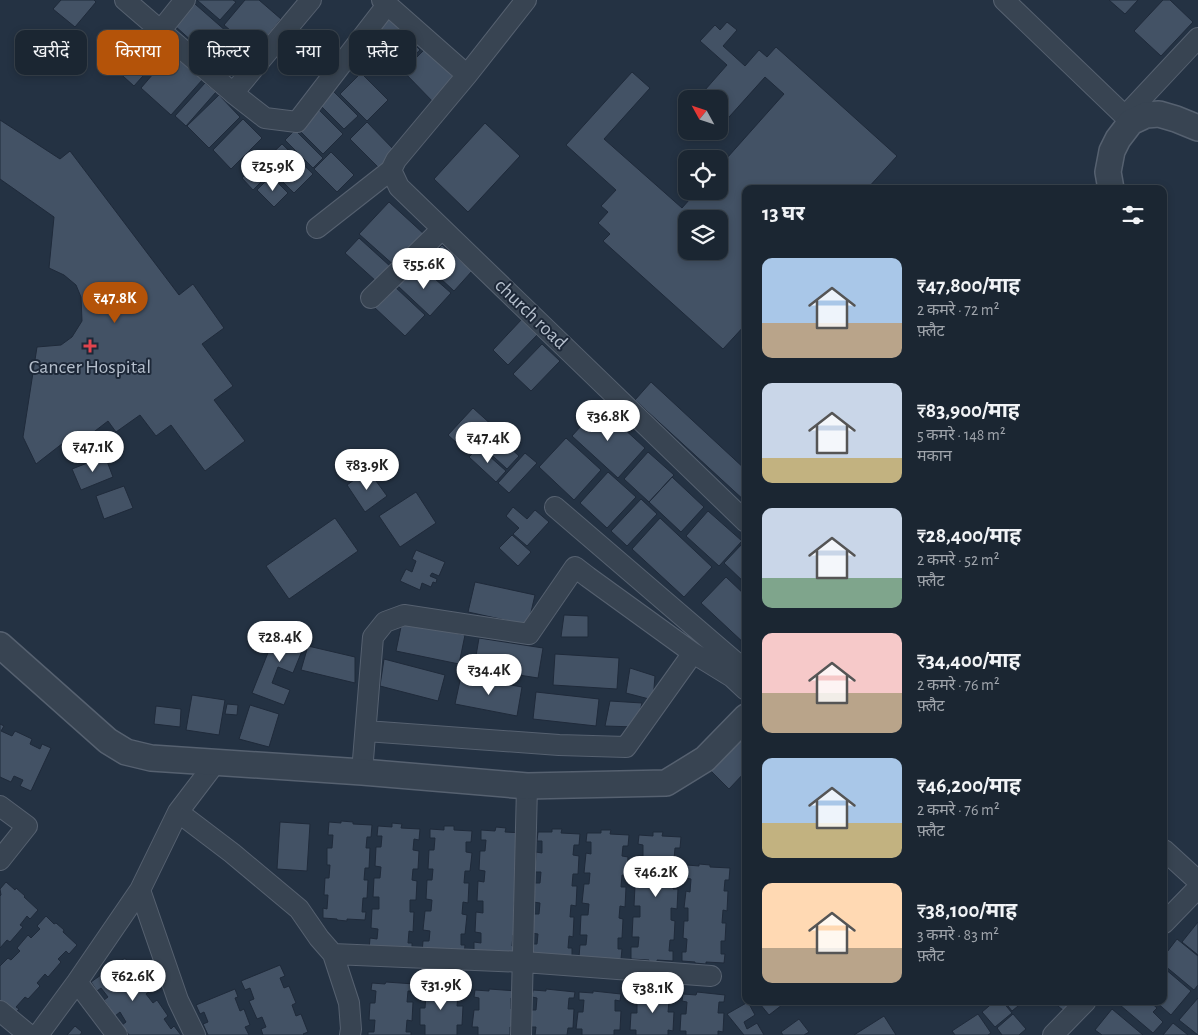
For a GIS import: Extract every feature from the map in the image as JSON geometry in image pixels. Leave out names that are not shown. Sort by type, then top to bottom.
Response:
[{"type":"street","points":[[125,0],[161,30],[186,0]]},
{"type":"street","points":[[233,93],[311,0]]},
{"type":"street","points":[[317,228],[390,170],[396,160],[467,75],[526,0]]},
{"type":"street","points":[[1004,0],[1128,119]]},
{"type":"street","points":[[179,46],[265,118],[297,122],[384,2],[467,75]]},
{"type":"street","points":[[1110,185],[1108,172],[1112,150],[1128,119],[1198,38]]},
{"type":"street","points":[[1128,119],[1159,114],[1198,128]]},
{"type":"street","name":"church road","points":[[390,170],[400,187],[442,229],[742,518]]},
{"type":"street","points":[[371,298],[442,229]]},
{"type":"street","points":[[555,507],[742,667]]},
{"type":"street","points":[[362,772],[373,637],[385,622],[404,615],[529,634],[575,567],[693,653],[732,677],[742,686]]},
{"type":"street","points":[[0,645],[108,741],[126,752],[151,758],[362,772],[527,786],[666,783],[705,760],[742,721]]},
{"type":"street","points":[[366,731],[559,745],[626,747],[693,653]]},
{"type":"street","points":[[38,1035],[140,890],[178,812],[216,762]]},
{"type":"street","points":[[521,1035],[527,786]]},
{"type":"street","points":[[0,806],[27,826],[0,860]]},
{"type":"street","points":[[178,812],[232,853],[299,909],[319,938],[333,954],[349,1002],[350,1035]]},
{"type":"street","points":[[1167,853],[1198,881]]},
{"type":"street","points":[[1167,920],[1198,888]]},
{"type":"street","points":[[140,890],[178,1000],[195,1035]]},
{"type":"street","points":[[333,954],[524,962],[711,976]]},
{"type":"street","points":[[76,982],[117,1035]]},
{"type":"street","points":[[1053,1035],[1082,1005]]},
{"type":"street","points":[[0,1012],[29,1035]]},
{"type":"building","points":[[61,0],[94,0],[96,2],[75,27],[53,9]]},
{"type":"building","points":[[197,0],[233,0],[236,2],[220,20]]},
{"type":"building","points":[[245,0],[259,0],[281,19],[268,35],[268,30],[230,30],[224,25]]},
{"type":"building","points":[[1109,0],[1138,0],[1125,14]]},
{"type":"building","points":[[1163,0],[1170,0],[1193,22],[1161,56],[1134,31]]},
{"type":"building","points":[[195,4],[225,30],[189,30],[189,39],[175,26]]},
{"type":"building","points":[[388,17],[401,30],[375,30]]},
{"type":"building","points":[[727,22],[737,30],[723,46],[745,66],[759,50],[767,57],[776,47],[897,156],[871,185],[742,185],[742,328],[723,349],[603,241],[610,234],[598,223],[608,212],[601,206],[616,190],[566,145],[632,72],[650,88],[604,139],[682,208],[689,200],[728,200],[728,157],[784,94],[765,77],[728,118],[728,90],[705,90],[727,65],[700,41],[715,25],[720,30]]},
{"type":"building","points":[[416,46],[420,50],[416,54]]},
{"type":"building","points":[[425,49],[459,83],[436,105],[407,75],[416,75],[416,58]]},
{"type":"building","points":[[179,58],[189,67],[189,75],[198,75],[203,79],[171,115],[141,88],[152,75],[179,75]]},
{"type":"building","points":[[122,75],[144,75],[134,86]]},
{"type":"building","points":[[359,75],[363,75],[388,100],[367,121],[340,94]]},
{"type":"building","points":[[205,83],[216,92],[186,126],[175,116]]},
{"type":"building","points":[[333,91],[358,116],[344,129],[320,105]]},
{"type":"building","points":[[219,95],[240,117],[209,148],[187,126]]},
{"type":"building","points":[[319,110],[343,134],[323,154],[299,130]]},
{"type":"building","points":[[243,119],[262,138],[231,169],[213,150]]},
{"type":"building","points":[[0,120],[60,159],[70,151],[179,295],[193,284],[224,328],[202,344],[233,386],[214,400],[245,441],[205,471],[171,425],[156,436],[140,415],[116,432],[108,421],[82,441],[76,433],[36,464],[23,437],[37,347],[61,345],[72,337],[82,321],[81,297],[76,285],[64,275],[49,268],[54,217],[0,179]]},
{"type":"building","points":[[367,122],[396,152],[380,169],[350,139]]},
{"type":"building","points":[[485,123],[520,156],[468,212],[434,179]]},
{"type":"building","points":[[295,130],[323,158],[313,168],[285,140]]},
{"type":"building","points":[[282,144],[313,174],[294,193],[263,162]]},
{"type":"building","points":[[331,152],[354,175],[337,192],[314,169]]},
{"type":"building","points":[[260,160],[271,172],[253,190],[242,178]]},
{"type":"building","points":[[271,176],[288,193],[274,207],[257,190]]},
{"type":"building","points":[[389,202],[425,235],[396,267],[359,234]]},
{"type":"building","points":[[359,238],[391,267],[377,282],[345,253]]},
{"type":"building","points":[[442,245],[472,271],[454,291],[424,263]]},
{"type":"building","points":[[418,264],[451,293],[430,316],[398,286]]},
{"type":"building","points":[[394,286],[425,315],[405,336],[374,307]]},
{"type":"building","points":[[522,319],[538,334],[508,365],[493,350]]},
{"type":"building","points":[[542,344],[560,361],[531,391],[513,374]]},
{"type":"building","points":[[651,382],[742,466],[742,498],[635,400]]},
{"type":"building","points":[[599,406],[645,448],[618,478],[572,436]]},
{"type":"building","points":[[473,408],[494,427],[469,454],[448,435]]},
{"type":"building","points":[[494,433],[519,456],[507,469],[482,446]]},
{"type":"building","points":[[566,438],[601,470],[574,500],[539,467]]},
{"type":"building","points":[[479,447],[506,471],[496,482],[469,457]]},
{"type":"building","points":[[648,452],[674,475],[649,502],[624,479]]},
{"type":"building","points":[[525,453],[537,463],[509,493],[498,483]]},
{"type":"building","points":[[105,456],[113,477],[81,490],[72,469]]},
{"type":"building","points":[[368,470],[387,496],[365,512],[347,485]]},
{"type":"building","points":[[608,472],[636,497],[607,528],[580,503]]},
{"type":"building","points":[[672,477],[704,507],[681,532],[649,502]]},
{"type":"building","points":[[124,486],[133,508],[104,519],[96,496]]},
{"type":"building","points":[[416,492],[436,523],[400,547],[379,516]]},
{"type":"building","points":[[641,499],[657,514],[627,546],[611,531]]},
{"type":"building","points":[[513,507],[527,519],[535,510],[549,522],[527,546],[513,534],[519,528],[506,516]]},
{"type":"building","points":[[708,511],[742,541],[719,566],[686,536]]},
{"type":"building","points":[[335,518],[358,551],[289,599],[266,566]]},
{"type":"building","points":[[660,518],[712,567],[684,597],[632,549]]},
{"type":"building","points":[[512,535],[531,552],[518,566],[499,548]]},
{"type":"building","points":[[742,544],[742,580],[724,563]]},
{"type":"building","points":[[416,550],[445,562],[439,576],[432,573],[430,576],[437,579],[436,583],[433,582],[431,587],[422,583],[420,590],[400,581],[406,569],[412,572],[416,561],[412,559]]},
{"type":"building","points":[[726,577],[742,592],[742,641],[701,603]]},
{"type":"building","points":[[475,582],[535,595],[528,625],[468,612]]},
{"type":"building","points":[[564,615],[588,616],[588,637],[561,637]]},
{"type":"building","points":[[402,622],[465,635],[459,664],[396,651]]},
{"type":"building","points":[[279,625],[308,636],[293,673],[278,667],[272,683],[290,690],[284,705],[252,693]]},
{"type":"building","points":[[479,638],[543,648],[538,678],[474,668]]},
{"type":"building","points":[[308,646],[355,657],[355,683],[301,670]]},
{"type":"building","points":[[555,654],[619,658],[617,689],[553,685]]},
{"type":"building","points":[[384,659],[445,675],[438,701],[380,686]]},
{"type":"building","points":[[630,668],[655,676],[653,700],[626,693]]},
{"type":"building","points":[[461,676],[522,687],[517,716],[455,704]]},
{"type":"building","points":[[536,692],[599,699],[596,726],[533,719]]},
{"type":"building","points":[[192,695],[225,700],[219,735],[186,730]]},
{"type":"building","points":[[610,701],[642,703],[636,727],[605,726]]},
{"type":"building","points":[[227,704],[238,705],[237,715],[225,714]]},
{"type":"building","points":[[250,705],[279,714],[269,747],[239,739]]},
{"type":"building","points":[[156,706],[181,709],[180,727],[154,724]]},
{"type":"building","points":[[0,724],[4,726],[1,731],[12,736],[15,731],[32,739],[30,744],[40,749],[42,744],[51,748],[31,791],[20,786],[23,780],[14,776],[11,782],[0,777]]},
{"type":"building","points":[[742,738],[742,775],[729,789],[711,771]]},
{"type":"building","points":[[341,821],[372,825],[371,837],[367,837],[366,848],[370,848],[369,868],[365,868],[364,880],[368,880],[367,898],[363,898],[362,912],[366,912],[365,920],[347,919],[347,921],[323,918],[323,908],[327,909],[328,895],[324,895],[325,878],[329,878],[330,865],[327,865],[327,848],[332,848],[333,835],[328,835],[329,822],[341,823]]},
{"type":"building","points":[[280,822],[310,824],[307,871],[277,869]]},
{"type":"building","points":[[392,823],[402,824],[401,828],[420,829],[419,840],[414,839],[413,850],[419,851],[418,869],[413,869],[412,880],[417,881],[416,900],[410,900],[410,912],[414,912],[413,932],[409,931],[408,943],[412,943],[412,953],[369,950],[370,938],[377,939],[378,929],[371,928],[372,909],[379,909],[379,897],[373,897],[374,878],[380,878],[381,867],[375,866],[376,847],[381,847],[382,836],[377,836],[378,826],[392,827]]},
{"type":"building","points":[[444,826],[454,826],[454,830],[472,831],[471,842],[466,842],[466,852],[472,853],[470,871],[465,871],[464,883],[469,883],[468,903],[463,902],[462,914],[467,915],[465,934],[461,934],[461,945],[465,945],[464,955],[422,953],[423,941],[429,941],[430,931],[423,930],[425,911],[431,911],[432,900],[426,899],[427,880],[432,880],[433,869],[428,869],[429,850],[434,850],[435,838],[430,838],[430,829],[444,830]]},
{"type":"building","points":[[496,827],[506,828],[505,832],[524,833],[514,904],[514,916],[518,916],[517,935],[513,935],[512,946],[517,947],[516,957],[474,954],[474,942],[481,943],[481,933],[475,932],[476,912],[483,913],[483,901],[477,901],[478,881],[484,882],[485,871],[479,870],[480,851],[485,851],[486,840],[481,840],[481,830],[495,831]]},
{"type":"building","points":[[552,829],[562,829],[561,833],[580,834],[579,845],[574,845],[573,855],[579,856],[578,874],[573,874],[572,886],[577,886],[576,906],[571,905],[570,917],[574,917],[573,937],[569,936],[568,948],[572,948],[572,958],[530,955],[531,944],[537,944],[538,934],[531,933],[533,914],[539,914],[540,903],[533,902],[535,883],[540,883],[541,872],[535,872],[536,852],[542,853],[542,841],[537,841],[538,832],[552,832]]},
{"type":"building","points":[[601,830],[611,830],[610,834],[629,835],[628,846],[623,846],[622,856],[628,857],[627,875],[622,875],[621,887],[626,887],[625,907],[620,906],[619,918],[623,919],[622,938],[618,938],[618,949],[622,949],[621,959],[579,957],[580,945],[586,945],[587,935],[580,935],[581,915],[588,915],[589,904],[582,903],[584,884],[589,884],[590,873],[584,873],[586,853],[591,854],[591,842],[586,842],[587,833],[601,833]]},
{"type":"building","points":[[653,832],[663,832],[662,836],[681,837],[680,848],[675,848],[674,859],[680,859],[679,878],[674,877],[673,889],[678,889],[677,909],[671,908],[671,920],[675,921],[674,940],[670,940],[669,951],[673,951],[673,961],[657,960],[657,964],[649,964],[649,960],[631,959],[631,947],[638,947],[639,937],[632,937],[633,917],[640,917],[640,906],[634,906],[635,886],[641,886],[642,875],[636,875],[637,856],[643,856],[643,845],[638,844],[639,835],[653,836]]},
{"type":"building","points":[[699,864],[710,865],[710,867],[730,868],[729,880],[725,880],[724,891],[728,891],[727,911],[723,910],[722,923],[726,923],[725,941],[721,941],[721,954],[725,954],[724,963],[706,962],[706,964],[682,961],[682,952],[686,952],[687,939],[683,938],[684,921],[688,921],[688,908],[684,908],[686,891],[690,892],[691,879],[686,878],[687,865],[699,866]]},
{"type":"building","points":[[6,882],[15,890],[16,888],[38,910],[30,919],[27,916],[20,925],[23,927],[10,942],[7,940],[0,948],[0,889]]},
{"type":"building","points":[[46,916],[64,930],[63,932],[77,945],[69,954],[66,951],[58,959],[61,962],[48,977],[45,974],[37,983],[40,986],[28,999],[25,997],[16,1007],[19,1009],[13,1016],[0,1004],[0,966],[8,958],[11,960],[20,951],[17,948],[28,935],[31,938],[40,929],[37,926]]},
{"type":"building","points":[[1198,922],[1198,955],[1182,942]]},
{"type":"building","points":[[1177,939],[1198,956],[1198,985],[1194,990],[1167,968],[1167,952]]},
{"type":"building","points":[[125,958],[132,968],[128,970],[134,979],[139,976],[150,991],[146,994],[153,1003],[157,1000],[168,1016],[164,1019],[171,1029],[174,1026],[181,1035],[129,1035],[122,1025],[126,1022],[120,1012],[115,1016],[104,1000],[108,997],[101,988],[97,991],[91,982]]},
{"type":"building","points":[[280,965],[285,976],[280,978],[284,988],[289,986],[296,1003],[292,1005],[296,1016],[301,1014],[308,1032],[304,1035],[263,1035],[261,1029],[266,1027],[262,1017],[257,1019],[249,1001],[254,999],[250,988],[245,990],[241,981]]},
{"type":"building","points":[[1167,971],[1191,991],[1171,1015],[1160,1005],[1167,1005]]},
{"type":"building","points":[[386,982],[414,984],[413,991],[408,991],[407,1002],[413,1002],[412,1021],[407,1020],[406,1032],[411,1032],[411,1035],[368,1035],[368,1032],[374,1032],[375,1020],[369,1020],[370,1003],[375,1003],[376,991],[371,990],[372,983],[385,984]]},
{"type":"building","points":[[435,986],[463,989],[463,995],[458,995],[457,1006],[463,1006],[462,1025],[457,1025],[457,1035],[425,1035],[425,1025],[420,1025],[420,1008],[425,1008],[426,996],[421,995],[421,988],[435,989]]},
{"type":"building","points":[[235,989],[238,997],[235,998],[240,1011],[244,1009],[250,1025],[245,1027],[249,1035],[208,1035],[203,1024],[208,1022],[204,1012],[200,1014],[196,1005]]},
{"type":"building","points":[[489,989],[517,991],[516,998],[511,998],[511,1009],[517,1009],[515,1028],[510,1027],[510,1035],[478,1035],[478,1027],[472,1027],[474,1010],[479,1010],[479,998],[474,997],[475,990],[489,991]]},
{"type":"building","points":[[546,989],[575,992],[574,998],[569,998],[568,1009],[574,1009],[573,1028],[568,1028],[567,1035],[535,1035],[536,1027],[530,1027],[531,1010],[536,1010],[537,998],[532,997],[533,990],[546,991]]},
{"type":"building","points":[[593,991],[621,994],[620,1001],[615,1000],[615,1011],[621,1011],[620,1030],[614,1030],[614,1035],[582,1035],[582,1029],[576,1029],[578,1012],[583,1012],[584,1000],[579,1000],[579,992],[593,993]]},
{"type":"building","points":[[647,992],[675,994],[674,1001],[669,1001],[668,1012],[674,1012],[673,1031],[668,1030],[668,1035],[636,1035],[636,1030],[630,1030],[631,1013],[637,1013],[637,1000],[632,1000],[633,993],[647,994]]},
{"type":"building","points":[[697,992],[725,995],[724,1002],[719,1002],[718,1013],[724,1013],[723,1032],[718,1031],[718,1035],[686,1035],[686,1031],[680,1031],[681,1014],[686,1014],[687,1002],[682,1001],[683,994],[696,995]]},
{"type":"building","points":[[1198,998],[1198,1035],[1179,1020]]},
{"type":"building","points":[[743,1005],[750,1005],[755,1015],[744,1022],[747,1029],[757,1023],[764,1035],[744,1035],[727,1014]]},
{"type":"building","points":[[761,1005],[782,1005],[769,1015]]},
{"type":"building","points":[[990,1005],[1005,1005],[1012,1013],[995,1027],[982,1012]]},
{"type":"building","points":[[1007,1005],[1019,1005],[1012,1011]]},
{"type":"building","points":[[1057,1005],[1080,1005],[1070,1016]]},
{"type":"building","points":[[1120,1005],[1154,1005],[1157,1008],[1153,1012],[1163,1022],[1153,1033]]},
{"type":"building","points":[[1112,1009],[1143,1035],[1102,1035],[1095,1030]]},
{"type":"building","points":[[978,1014],[991,1033],[988,1035],[955,1035],[952,1031]]},
{"type":"building","points":[[1013,1014],[1026,1029],[1019,1035],[1002,1035],[997,1028]]},
{"type":"building","points":[[884,1016],[896,1035],[854,1035]]},
{"type":"building","points":[[799,1019],[809,1032],[804,1035],[783,1035],[781,1032]]},
{"type":"building","points":[[1173,1023],[1188,1035],[1163,1035]]},
{"type":"building","points":[[75,1026],[82,1032],[80,1035],[67,1035]]},
{"type":"place","name":"Cancer Hospital","points":[[90,346]]}]
